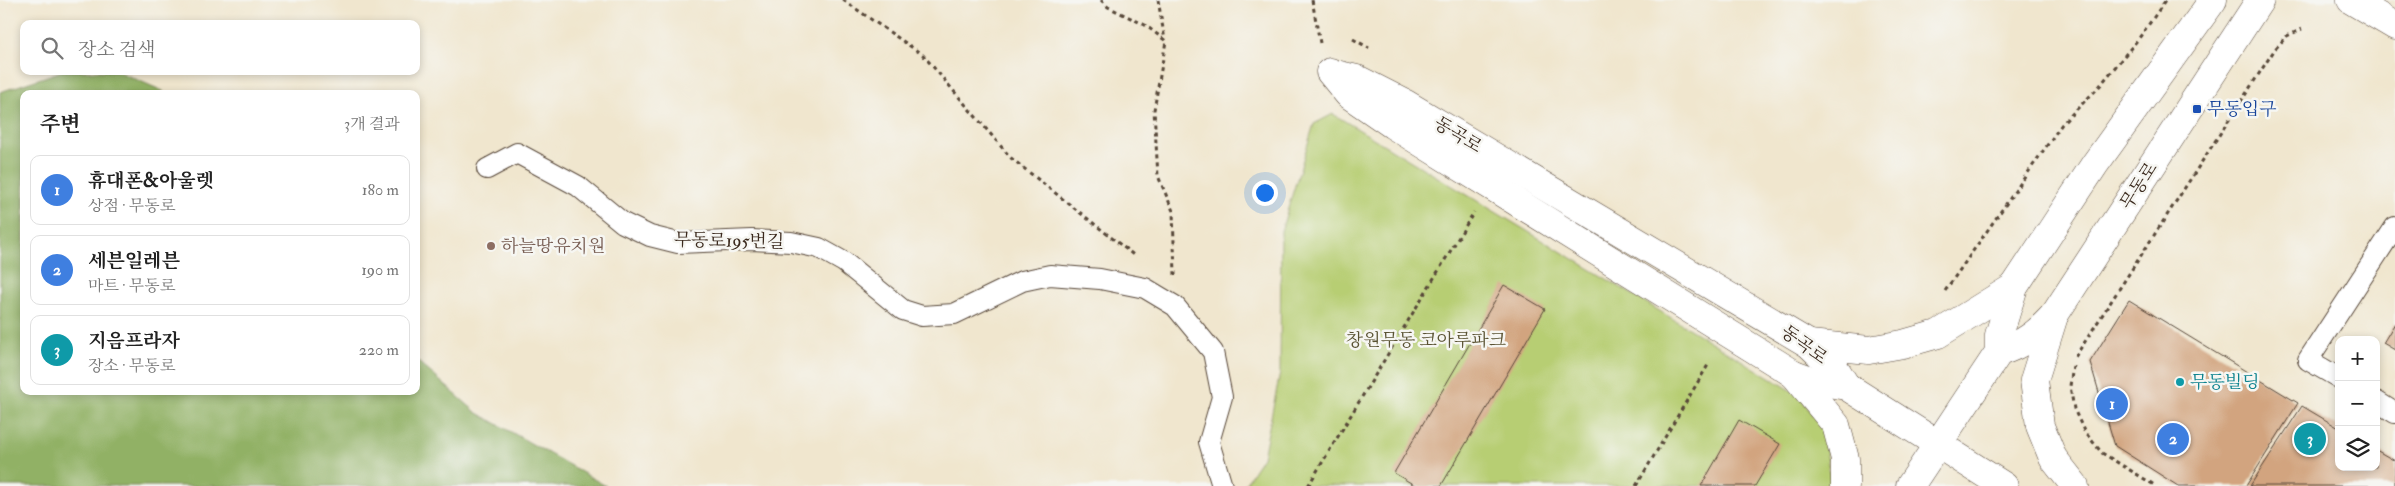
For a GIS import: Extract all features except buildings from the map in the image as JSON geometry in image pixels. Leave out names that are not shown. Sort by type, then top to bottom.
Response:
[{"type":"main road","points":[[1910,486],[1999,352],[1999,335],[2014,287],[2095,164],[2213,0]]},
{"type":"main road","name":"무동로","points":[[1999,352],[2017,346],[2040,331],[2055,314],[2260,0]]},
{"type":"main road","points":[[2351,0],[2395,26]]},
{"type":"main road","name":"동곡로","points":[[1330,72],[1348,94],[1490,186],[1794,374],[1811,380],[1846,386]]},
{"type":"main road","name":"동곡로","points":[[1330,72],[1357,79],[1406,104],[1809,344],[1836,370],[1846,386]]},
{"type":"main road","points":[[1809,344],[1869,350],[1903,344],[1938,334],[2014,287]]},
{"type":"main road","points":[[2055,314],[2034,380],[2040,426],[2054,458],[2074,486]]},
{"type":"main road","points":[[1794,374],[1836,425],[1845,459],[1845,486]]},
{"type":"main road","points":[[1846,386],[2004,486]]},
{"type":"lane","name":"무동로195번길","points":[[487,169],[517,153],[578,186],[623,223],[650,236],[678,244],[752,240],[791,242],[819,248],[844,262],[903,310],[922,316],[954,314],[1022,281],[1050,275],[1100,279],[1145,288],[1175,306],[1213,352],[1222,397],[1209,442],[1222,486]]},
{"type":"lane","points":[[2335,376],[2308,360],[2395,227]]},
{"type":"lane","points":[[2380,404],[2395,413]]},
{"type":"path","points":[[843,0],[923,55],[1011,158],[1142,262]]},
{"type":"path","points":[[1101,0],[1108,7],[1145,24],[1166,40],[1166,43]]},
{"type":"path","points":[[1158,0],[1166,43],[1154,110],[1158,176],[1174,212],[1175,306]]},
{"type":"path","points":[[1312,0],[1318,36],[1330,72]]},
{"type":"path","points":[[1939,296],[1945,291],[2062,124],[2104,81],[2139,38],[2166,0]]},
{"type":"path","points":[[2156,486],[2102,453],[2084,431],[2074,409],[2070,386],[2074,359],[2275,49],[2287,36],[2302,28]]},
{"type":"path","points":[[1353,39],[1370,49]]},
{"type":"path","points":[[1308,486],[1490,186]]},
{"type":"path","points":[[1636,486],[1708,365]]},
{"type":"green space","points":[[50,75],[126,75],[161,90],[20,90],[20,395],[420,395],[420,363],[476,412],[606,486],[0,486],[0,92]]},
{"type":"green space","name":"창원무동 코아루파크","points":[[1333,114],[1799,395],[1824,432],[1831,486],[1244,486],[1263,457],[1280,373],[1281,231],[1314,124]]},
{"type":"place","name":"무동입구","points":[[2197,109]]},
{"type":"place","name":"하늘땅유치원","points":[[491,246]]},
{"type":"place","name":"무동빌딩","points":[[2180,382]]},
{"type":"place","name":"휴대폰&아울렛","points":[[2112,404]]},
{"type":"place","name":"세븐일레븐","points":[[2173,439]]},
{"type":"place","name":"지음프라자","points":[[2310,439]]}]
